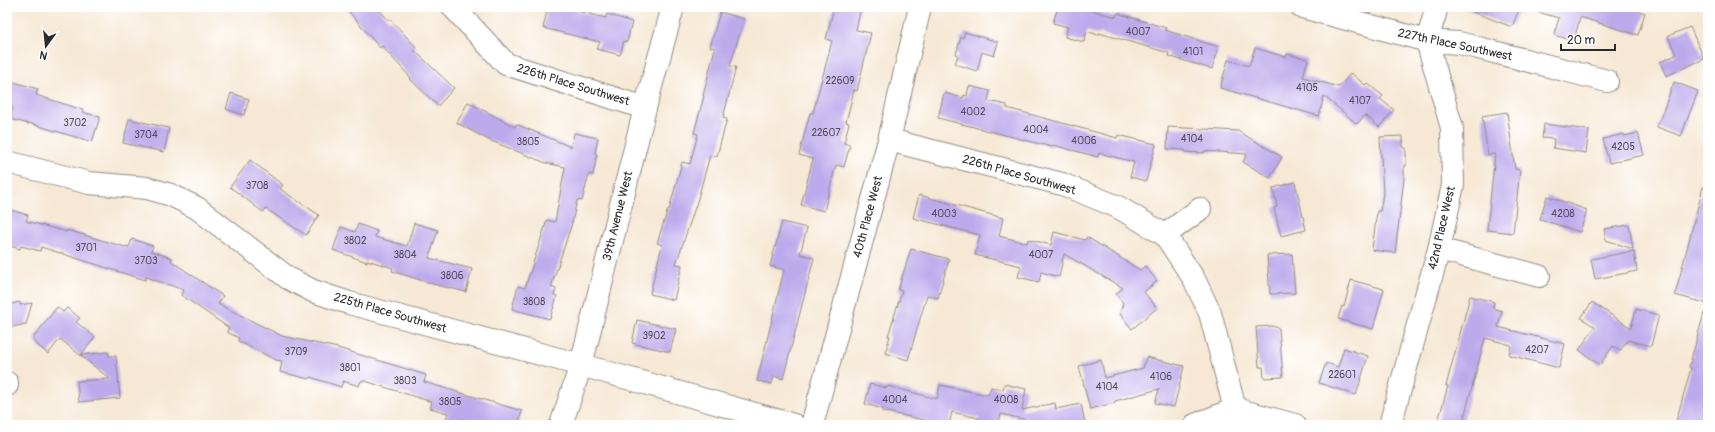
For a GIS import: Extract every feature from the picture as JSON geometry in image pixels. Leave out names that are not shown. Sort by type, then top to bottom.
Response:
[{"type":"street","name":"226th Place Southwest","points":[[453,7],[506,64],[645,108]]},
{"type":"street","name":"39th Avenue West","points":[[560,425],[581,365],[645,108],[673,7]]},
{"type":"street","name":"40th Place West","points":[[812,425],[889,140],[920,7]]},
{"type":"street","name":"227th Place Southwest","points":[[1302,7],[1427,41],[1459,43],[1607,81]]},
{"type":"street","points":[[1427,41],[1437,7]]},
{"type":"street","name":"42nd Place West","points":[[1390,425],[1439,249],[1453,185],[1452,128],[1427,41]]},
{"type":"street","name":"226th Place Southwest","points":[[889,140],[1062,184],[1118,207],[1165,235]]},
{"type":"street","name":"225th Place Southwest","points":[[7,162],[89,183],[147,188],[171,195],[197,208],[288,278],[314,291],[348,303],[581,365],[794,425]]},
{"type":"street","points":[[1200,209],[1165,235],[1194,279],[1210,313],[1234,409]]},
{"type":"street","points":[[1439,249],[1539,276]]},
{"type":"street","points":[[1195,425],[1234,409],[1295,425]]},
{"type":"building","points":[[345,7],[377,7],[389,21],[390,19],[416,47],[414,50],[454,88],[438,106],[410,79],[411,78],[382,46],[380,48]]},
{"type":"building","points":[[548,7],[560,7],[606,18],[607,14],[632,22],[627,42],[624,41],[620,55],[597,49],[600,42],[543,28]]},
{"type":"building","points":[[834,7],[861,7],[856,30],[871,33],[857,91],[854,90],[846,122],[849,123],[844,143],[850,145],[844,167],[836,165],[824,211],[801,205],[813,159],[799,155],[810,113],[813,113],[832,41],[826,39]]},
{"type":"building","points":[[1058,7],[1080,7],[1116,17],[1117,13],[1166,28],[1165,30],[1219,47],[1212,69],[1168,56],[1169,53],[1099,33],[1098,35],[1087,31],[1084,42],[1065,37],[1068,27],[1053,23]]},
{"type":"building","points":[[1463,7],[1520,7],[1512,27]]},
{"type":"building","points":[[1534,7],[1627,7],[1645,13],[1638,35],[1580,17],[1574,41],[1554,35],[1559,18],[1534,11]]},
{"type":"building","points":[[720,12],[744,19],[730,66],[736,67],[723,118],[727,119],[717,156],[710,155],[697,202],[676,264],[682,265],[674,300],[650,294],[662,245],[657,243],[668,209],[669,210],[682,162],[690,164],[698,134],[694,133],[715,48],[710,47]]},
{"type":"building","points":[[1690,27],[1704,59],[1666,76],[1660,62],[1676,55],[1668,36]]},
{"type":"building","points":[[965,32],[998,42],[994,56],[982,52],[977,71],[955,64],[961,37],[963,38]]},
{"type":"building","points":[[1255,48],[1286,57],[1287,54],[1308,59],[1303,77],[1339,87],[1351,73],[1365,85],[1367,83],[1383,96],[1380,99],[1394,110],[1379,127],[1365,115],[1357,124],[1324,96],[1319,116],[1220,88],[1228,60],[1249,66]]},
{"type":"building","points":[[7,80],[38,89],[36,95],[100,117],[92,142],[29,123],[10,119],[13,107],[7,106]]},
{"type":"building","points":[[1674,82],[1698,91],[1681,136],[1657,127]]},
{"type":"building","points":[[969,86],[990,91],[988,101],[1007,105],[1007,108],[1117,138],[1118,135],[1156,144],[1146,181],[1130,177],[1134,162],[1099,153],[1098,157],[1053,145],[1052,147],[938,118],[944,93],[963,98],[964,95],[967,96]]},
{"type":"building","points":[[231,93],[249,99],[244,115],[226,109]]},
{"type":"building","points":[[468,102],[515,127],[516,124],[571,147],[574,133],[598,138],[593,175],[589,174],[582,201],[577,200],[572,223],[551,287],[556,289],[554,295],[557,296],[550,319],[512,309],[518,286],[525,288],[547,220],[555,222],[565,167],[546,163],[489,140],[457,123]]},
{"type":"building","points":[[1507,112],[1515,169],[1520,170],[1513,233],[1487,230],[1495,154],[1488,155],[1482,116]]},
{"type":"building","points":[[129,119],[169,128],[164,152],[123,143]]},
{"type":"building","points":[[1544,124],[1589,130],[1586,153],[1553,148],[1554,139],[1542,138]]},
{"type":"building","points":[[1168,127],[1238,131],[1282,157],[1270,178],[1243,162],[1247,154],[1204,151],[1204,153],[1185,152],[1185,150],[1167,149]]},
{"type":"building","points":[[1638,133],[1644,155],[1609,163],[1603,139],[1624,134],[1624,136]]},
{"type":"building","points":[[1403,136],[1403,148],[1406,148],[1406,166],[1404,167],[1404,179],[1395,253],[1372,250],[1377,211],[1380,211],[1383,194],[1380,137]]},
{"type":"building","points":[[250,160],[283,185],[280,189],[319,215],[306,235],[266,209],[263,212],[230,187]]},
{"type":"building","points":[[1295,182],[1306,230],[1281,236],[1274,208],[1277,207],[1273,188]]},
{"type":"building","points":[[1703,187],[1708,188],[1708,304],[1675,295]]},
{"type":"building","points":[[919,195],[1003,218],[999,236],[1027,243],[1028,239],[1051,245],[1054,232],[1085,240],[1087,237],[1140,270],[1145,266],[1157,281],[1144,292],[1157,308],[1132,329],[1120,314],[1123,303],[1116,294],[1123,288],[1064,254],[1059,277],[1041,272],[1039,282],[1018,277],[1021,266],[975,255],[980,235],[913,218]]},
{"type":"building","points":[[1547,196],[1587,210],[1580,232],[1540,219]]},
{"type":"building","points":[[7,209],[28,215],[26,221],[67,232],[67,230],[125,247],[129,247],[132,239],[153,246],[151,251],[172,258],[171,261],[223,296],[218,304],[282,336],[338,348],[426,375],[424,382],[522,411],[518,425],[483,425],[462,419],[461,425],[444,425],[448,413],[430,408],[432,402],[365,381],[361,381],[359,386],[343,381],[341,387],[310,377],[309,379],[280,372],[282,361],[276,360],[238,341],[239,338],[227,332],[229,328],[181,295],[184,290],[146,277],[145,280],[41,247],[40,251],[21,246],[20,249],[7,245]]},
{"type":"building","points":[[782,222],[807,228],[800,254],[814,258],[783,379],[774,376],[772,384],[757,381],[784,270],[770,266]]},
{"type":"building","points":[[414,223],[438,230],[429,258],[472,269],[466,292],[433,284],[392,271],[393,268],[367,260],[367,262],[333,250],[341,227],[355,232],[358,224],[377,231],[375,237],[407,246]]},
{"type":"building","points":[[1629,225],[1633,249],[1606,240],[1604,229]]},
{"type":"building","points":[[911,249],[949,259],[938,298],[927,295],[908,360],[885,353],[890,336],[888,336],[902,291],[898,290]]},
{"type":"building","points":[[1634,251],[1637,271],[1595,279],[1591,259]]},
{"type":"building","points":[[1292,254],[1295,293],[1270,294],[1267,255]]},
{"type":"building","points":[[1351,280],[1384,289],[1373,329],[1338,319],[1342,306],[1344,307]]},
{"type":"building","points":[[1470,296],[1494,302],[1493,308],[1502,311],[1498,327],[1565,344],[1559,368],[1509,355],[1511,345],[1485,338],[1462,425],[1437,425],[1448,386],[1446,386]]},
{"type":"building","points":[[20,302],[20,305],[32,303],[26,324],[7,328],[7,305]]},
{"type":"building","points":[[1592,302],[1631,328],[1636,309],[1659,315],[1651,346],[1628,340],[1620,351],[1613,346],[1600,365],[1579,350],[1595,327],[1581,318]]},
{"type":"building","points":[[57,307],[63,312],[67,308],[80,318],[76,322],[95,337],[81,355],[108,352],[109,356],[116,356],[120,398],[79,402],[77,381],[110,379],[60,339],[48,354],[34,342],[34,337]]},
{"type":"building","points":[[1704,313],[1708,314],[1708,425],[1675,425],[1691,368],[1689,367]]},
{"type":"building","points":[[637,320],[676,329],[670,352],[632,343]]},
{"type":"building","points":[[1272,326],[1279,328],[1283,377],[1264,378],[1263,367],[1259,367],[1256,327]]},
{"type":"building","points":[[1344,348],[1368,356],[1356,395],[1319,383],[1326,363],[1338,367]]},
{"type":"building","points":[[1146,357],[1184,366],[1174,407],[1155,403],[1159,389],[1090,409],[1079,366],[1101,360],[1105,378],[1143,368]]},
{"type":"building","points":[[870,384],[887,388],[888,386],[937,399],[940,385],[988,395],[991,387],[1003,390],[1004,384],[1026,389],[1022,410],[1055,403],[1056,409],[1081,404],[1085,423],[1076,425],[1040,425],[1039,423],[1001,414],[998,425],[978,425],[979,418],[952,412],[949,425],[938,425],[929,423],[929,421],[882,411],[883,409],[865,404]]}]
